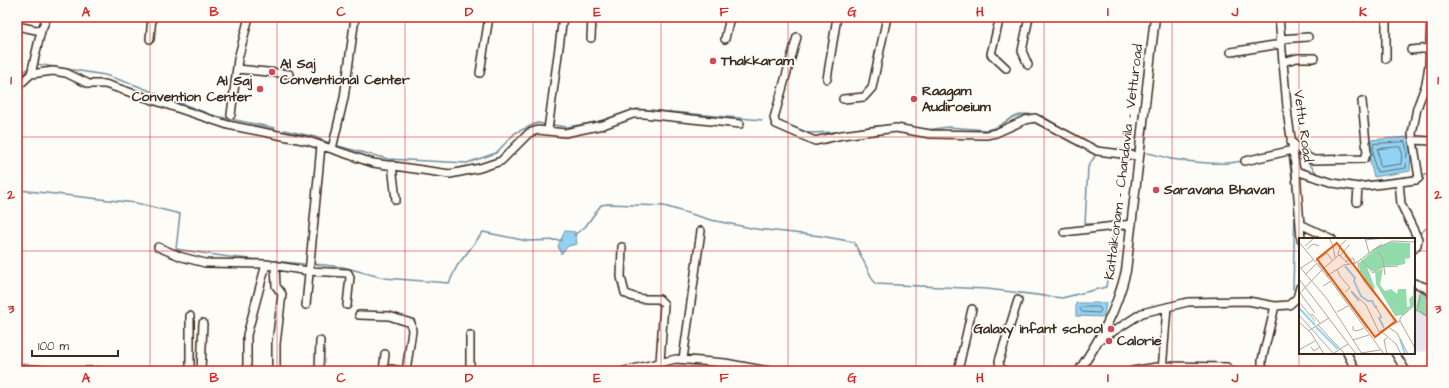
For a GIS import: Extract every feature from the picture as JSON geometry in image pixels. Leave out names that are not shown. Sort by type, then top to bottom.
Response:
[{"type":"main road","name":"Kattaikonam - Chandavila - Vetturoad","points":[[1079,371],[1100,340],[1110,321],[1120,295],[1126,272],[1155,17]]},
{"type":"street","points":[[17,87],[31,74],[41,31],[47,17]]},
{"type":"street","points":[[150,39],[152,17]]},
{"type":"street","points":[[231,115],[237,69],[249,17]]},
{"type":"street","points":[[480,73],[489,17]]},
{"type":"street","points":[[548,130],[563,17]]},
{"type":"street","points":[[591,38],[592,17]]},
{"type":"street","points":[[725,39],[730,17]]},
{"type":"street","points":[[827,80],[837,17]]},
{"type":"street","points":[[843,99],[864,97],[872,88],[887,17]]},
{"type":"street","points":[[1000,17],[991,54],[1006,68]]},
{"type":"street","points":[[1028,17],[1022,51],[1028,65]]},
{"type":"street","name":"Vettu Road","points":[[1279,17],[1282,62],[1296,172],[1301,238]]},
{"type":"street","points":[[1386,17],[1386,58]]},
{"type":"street","points":[[1296,172],[1333,183],[1358,187],[1416,180],[1419,178],[1412,134],[1417,108],[1426,84],[1431,48],[1431,17]]},
{"type":"street","points":[[332,149],[344,98],[355,18]]},
{"type":"street","points":[[17,26],[41,31]]},
{"type":"street","points":[[797,37],[774,118],[776,124],[801,136],[815,140],[824,140],[842,135],[896,128],[930,134],[986,135],[996,134],[1025,120],[1035,118],[1097,151],[1138,156]]},
{"type":"street","points":[[1231,52],[1308,37]]},
{"type":"street","points":[[1411,50],[1431,48]]},
{"type":"street","points":[[1282,62],[1297,58],[1314,58]]},
{"type":"street","points":[[237,69],[289,74]]},
{"type":"street","points":[[31,74],[53,71],[66,72],[89,84],[105,84],[228,125],[321,146],[374,163],[450,174],[473,170],[501,161],[529,133],[548,130],[565,133],[603,125],[633,114],[740,124]]},
{"type":"street","points":[[1292,142],[1299,147],[1308,158],[1314,160],[1364,159],[1367,153],[1362,101]]},
{"type":"street","points":[[1413,140],[1432,141]]},
{"type":"street","points":[[306,305],[308,270],[321,146]]},
{"type":"street","points":[[1245,161],[1293,150]]},
{"type":"street","points":[[392,165],[396,200]]},
{"type":"street","points":[[1399,182],[1401,204],[1418,239],[1415,248]]},
{"type":"street","points":[[1357,202],[1358,187]]},
{"type":"street","points":[[1064,232],[1132,224]]},
{"type":"street","points":[[1300,224],[1330,238]]},
{"type":"street","points":[[682,359],[701,231]]},
{"type":"street","points":[[622,246],[621,277],[625,293],[641,299],[659,299],[664,304],[660,362]]},
{"type":"street","points":[[158,247],[182,257],[205,263],[266,264],[344,273],[350,275],[347,305]]},
{"type":"street","points":[[247,371],[247,335],[266,264]]},
{"type":"street","points":[[276,265],[276,286],[282,294],[276,344],[276,371]]},
{"type":"street","points":[[1415,284],[1424,287],[1432,294]]},
{"type":"street","points":[[1100,340],[1142,313],[1188,302],[1248,301],[1274,306],[1289,305],[1296,301],[1299,294]]},
{"type":"street","points":[[1004,371],[1000,367],[999,360],[1018,300]]},
{"type":"street","points":[[1268,371],[1262,368],[1262,360],[1274,306]]},
{"type":"street","points":[[1163,368],[1167,307]]},
{"type":"street","points":[[958,371],[972,309]]},
{"type":"street","points":[[190,316],[190,371]]},
{"type":"street","points":[[359,316],[389,316],[411,323],[412,327],[406,371]]},
{"type":"street","points":[[201,371],[203,323]]},
{"type":"street","points":[[470,335],[470,371]]},
{"type":"street","points":[[319,371],[320,341]]},
{"type":"street","points":[[383,371],[385,354]]},
{"type":"street","points":[[1348,354],[1356,371]]},
{"type":"street","points":[[1396,354],[1406,371]]},
{"type":"street","points":[[624,371],[660,362],[682,359],[726,363],[769,371]]},
{"type":"street","points":[[1132,371],[1163,368],[1227,367],[1230,371]]},
{"type":"street","points":[[17,368],[56,371]]},
{"type":"street","points":[[387,371],[391,369],[402,371]]},
{"type":"street","points":[[87,371],[100,371]]},
{"type":"shaded area","points":[[1415,285],[1419,286],[1432,295],[1431,351],[1415,352]]},
{"type":"shaded area","points":[[697,364],[749,371],[646,371],[668,365]]},
{"type":"green space","points":[[1420,289],[1432,302],[1431,319],[1416,309]]},
{"type":"water","points":[[1408,137],[1411,151],[1410,171],[1374,177],[1370,162],[1368,140]]},
{"type":"water","points":[[565,231],[575,232],[577,244],[568,246],[561,254],[558,246]]},
{"type":"water","points":[[1076,303],[1106,303],[1104,317],[1076,316]]},
{"type":"waterway","points":[[36,64],[105,75],[135,85],[211,115],[275,128]]},
{"type":"waterway","points":[[17,76],[29,68]]},
{"type":"waterway","points":[[553,125],[567,127],[597,122],[637,109],[762,120]]},
{"type":"waterway","points":[[927,130],[948,127],[987,130],[997,127],[1013,117],[1025,114],[1042,116],[1063,129]]},
{"type":"waterway","points":[[778,121],[809,133],[839,132]]},
{"type":"waterway","points":[[338,146],[388,159],[467,163],[496,153],[515,133],[537,123],[544,124]]},
{"type":"waterway","points":[[842,132],[878,126],[904,126],[914,128]]},
{"type":"waterway","points":[[284,130],[315,137],[329,143]]},
{"type":"waterway","points":[[1077,137],[1099,148],[1137,151]]},
{"type":"waterway","points":[[1147,153],[1171,159],[1197,162],[1225,163],[1242,161]]},
{"type":"waterway","points":[[1285,155],[1289,156],[1294,195]]},
{"type":"waterway","points":[[1095,156],[1088,167],[1085,224],[1103,224]]},
{"type":"waterway","points":[[1299,159],[1307,161],[1318,175]]},
{"type":"waterway","points":[[1422,176],[1432,173]]},
{"type":"waterway","points":[[1353,183],[1414,176]]},
{"type":"waterway","points":[[19,190],[136,203],[180,214],[176,249],[229,257],[304,264]]},
{"type":"waterway","points":[[574,235],[585,227],[601,205],[664,206],[711,220],[756,229],[821,236],[854,242],[875,284],[987,289],[1062,298],[1106,287],[1114,229]]},
{"type":"waterway","points":[[1293,289],[1295,207]]},
{"type":"waterway","points":[[1420,233],[1432,224]]},
{"type":"waterway","points":[[314,264],[343,267],[384,278],[449,283],[457,266],[483,232],[527,241],[562,240]]},
{"type":"waterway","points":[[1401,356],[1411,371]]},
{"type":"waterway","points":[[1357,365],[1361,371]]},
{"type":"place","name":"Thakkaram","points":[[713,61]]},
{"type":"place","name":"Al Saj Conventional Center","points":[[272,72]]},
{"type":"place","name":"Al Saj Convention Center","points":[[260,89]]},
{"type":"place","name":"Raagam Audiroeium","points":[[914,99]]},
{"type":"place","name":"Saravana Bhavan","points":[[1156,190]]},
{"type":"place","name":"Galaxy infant school","points":[[1111,329]]},
{"type":"place","name":"Calorie","points":[[1109,341]]}]
